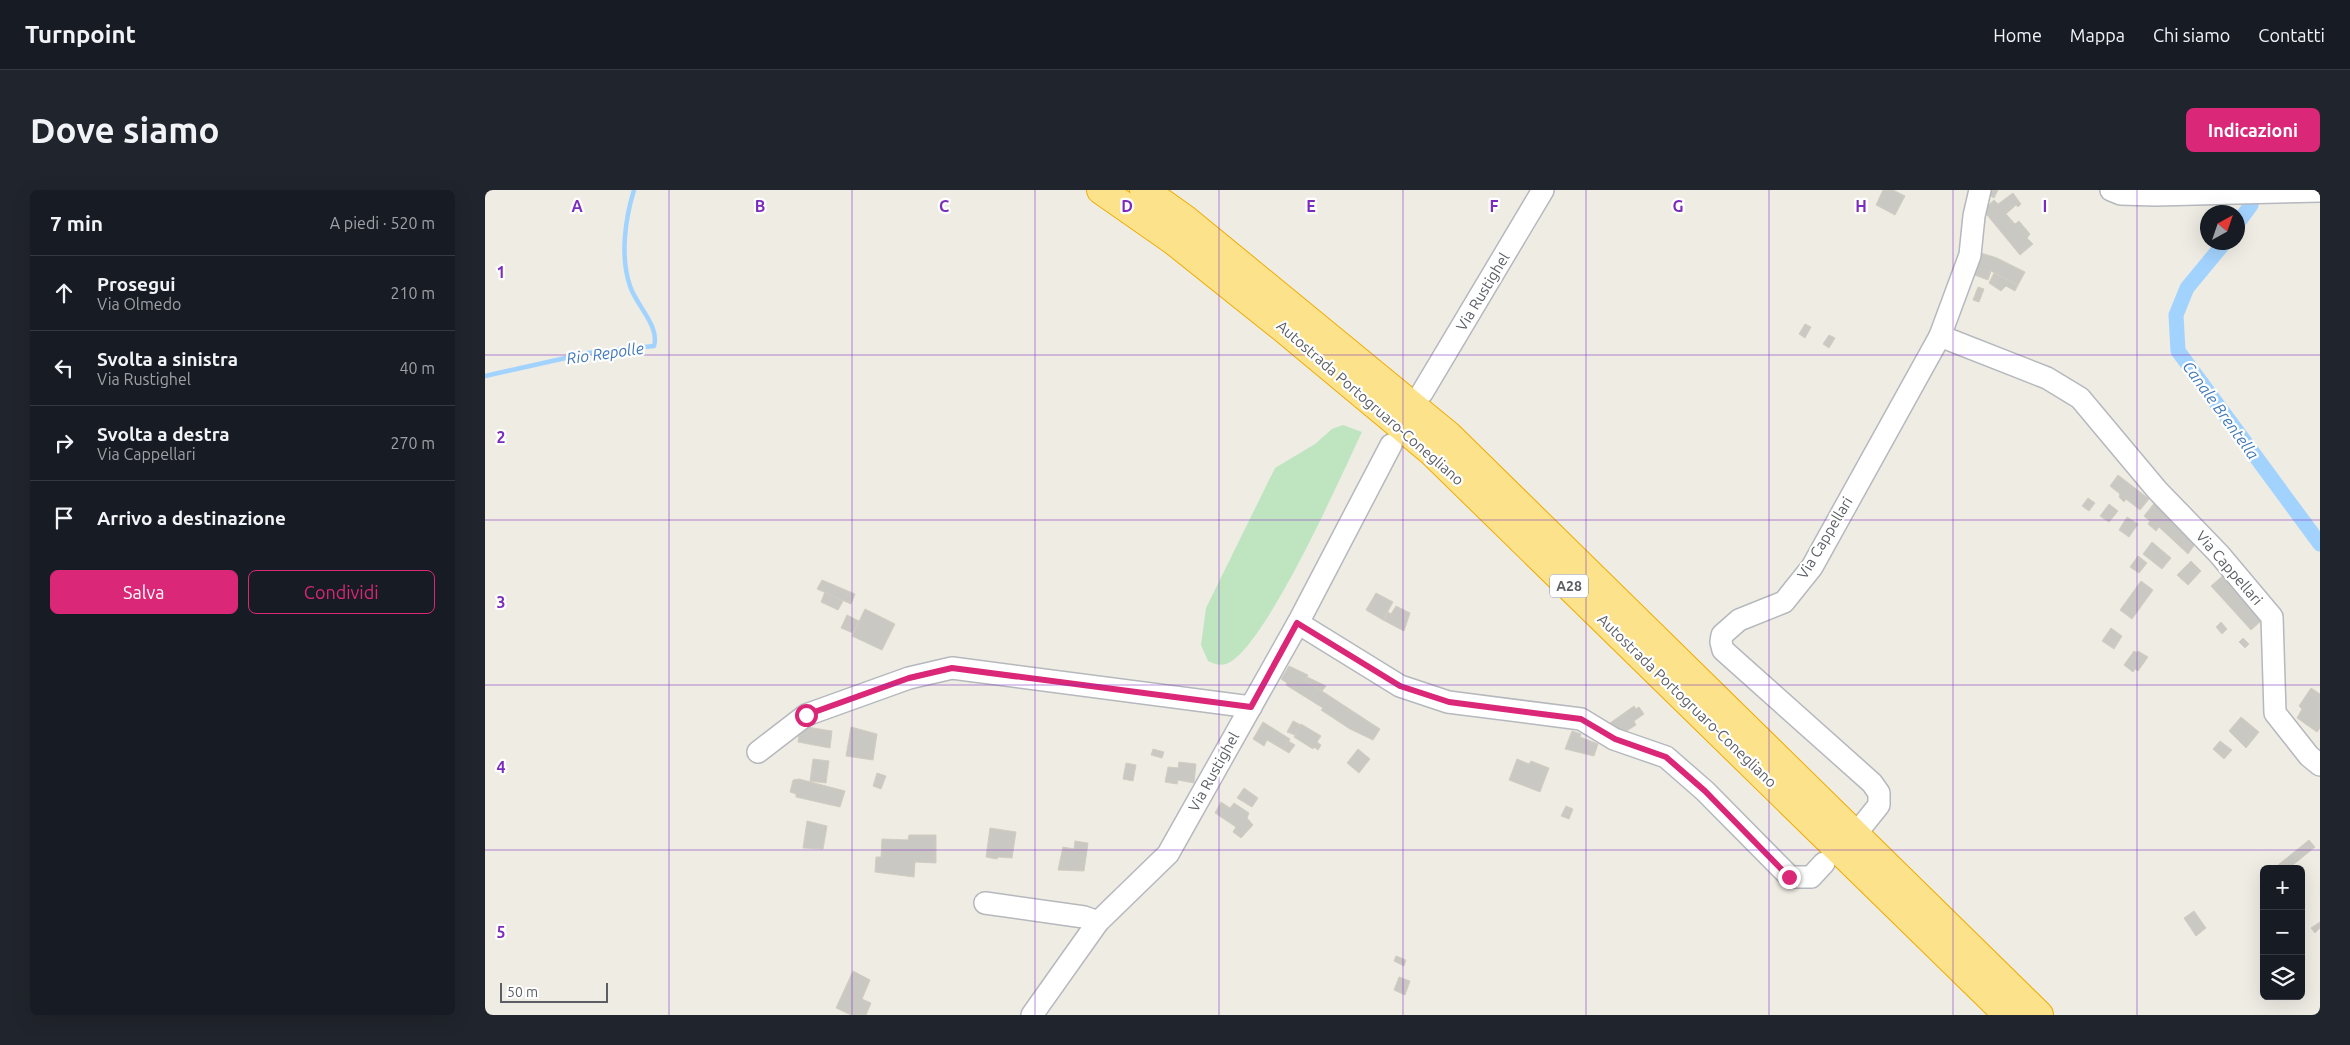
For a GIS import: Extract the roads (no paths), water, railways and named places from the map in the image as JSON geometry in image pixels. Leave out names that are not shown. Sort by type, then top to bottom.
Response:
[{"type":"highway","name":"Autostrada Portogruaro-Conegliano","points":[[1101,190],[1174,241],[1276,322],[1432,452],[2008,1015]]},
{"type":"highway","name":"Autostrada Portogruaro-Conegliano","points":[[1144,190],[1187,220],[1447,435],[2039,1015]]},
{"type":"street","name":"Via Rustighel","points":[[1422,393],[1543,190]]},
{"type":"street","name":"Via Cappellari","points":[[1863,825],[1879,805],[1879,793],[1872,783],[1723,650],[1722,635],[1739,620],[1784,602],[1811,568],[1940,336],[1969,255],[1974,216],[1981,190]]},
{"type":"street","points":[[2111,190],[2121,194],[2320,191]]},
{"type":"street","name":"Via Cappellari","points":[[1940,336],[2047,378],[2081,398],[2157,490],[2219,554],[2272,617],[2275,713],[2309,756],[2320,765]]},
{"type":"street","name":"Via Rustighel","points":[[1032,1015],[1098,922],[1168,854],[1297,623],[1391,446]]},
{"type":"street","points":[[1297,623],[1400,686],[1449,702],[1581,719],[1615,739],[1666,757],[1705,791],[1789,877],[1811,876],[1824,863]]},
{"type":"street","points":[[758,752],[806,715],[909,678],[952,668],[1251,707]]},
{"type":"street","points":[[985,903],[1084,917],[1098,922]]},
{"type":"waterway","name":"Rio Repolle","points":[[485,376],[588,353],[654,346],[654,331],[630,286],[625,263],[626,225],[634,190]]},
{"type":"waterway","name":"Canale Brentella","points":[[2242,190],[2251,205],[2245,213]]},
{"type":"waterway","name":"Canale Brentella","points":[[2218,250],[2187,288],[2176,315],[2178,351],[2320,544]]}]
